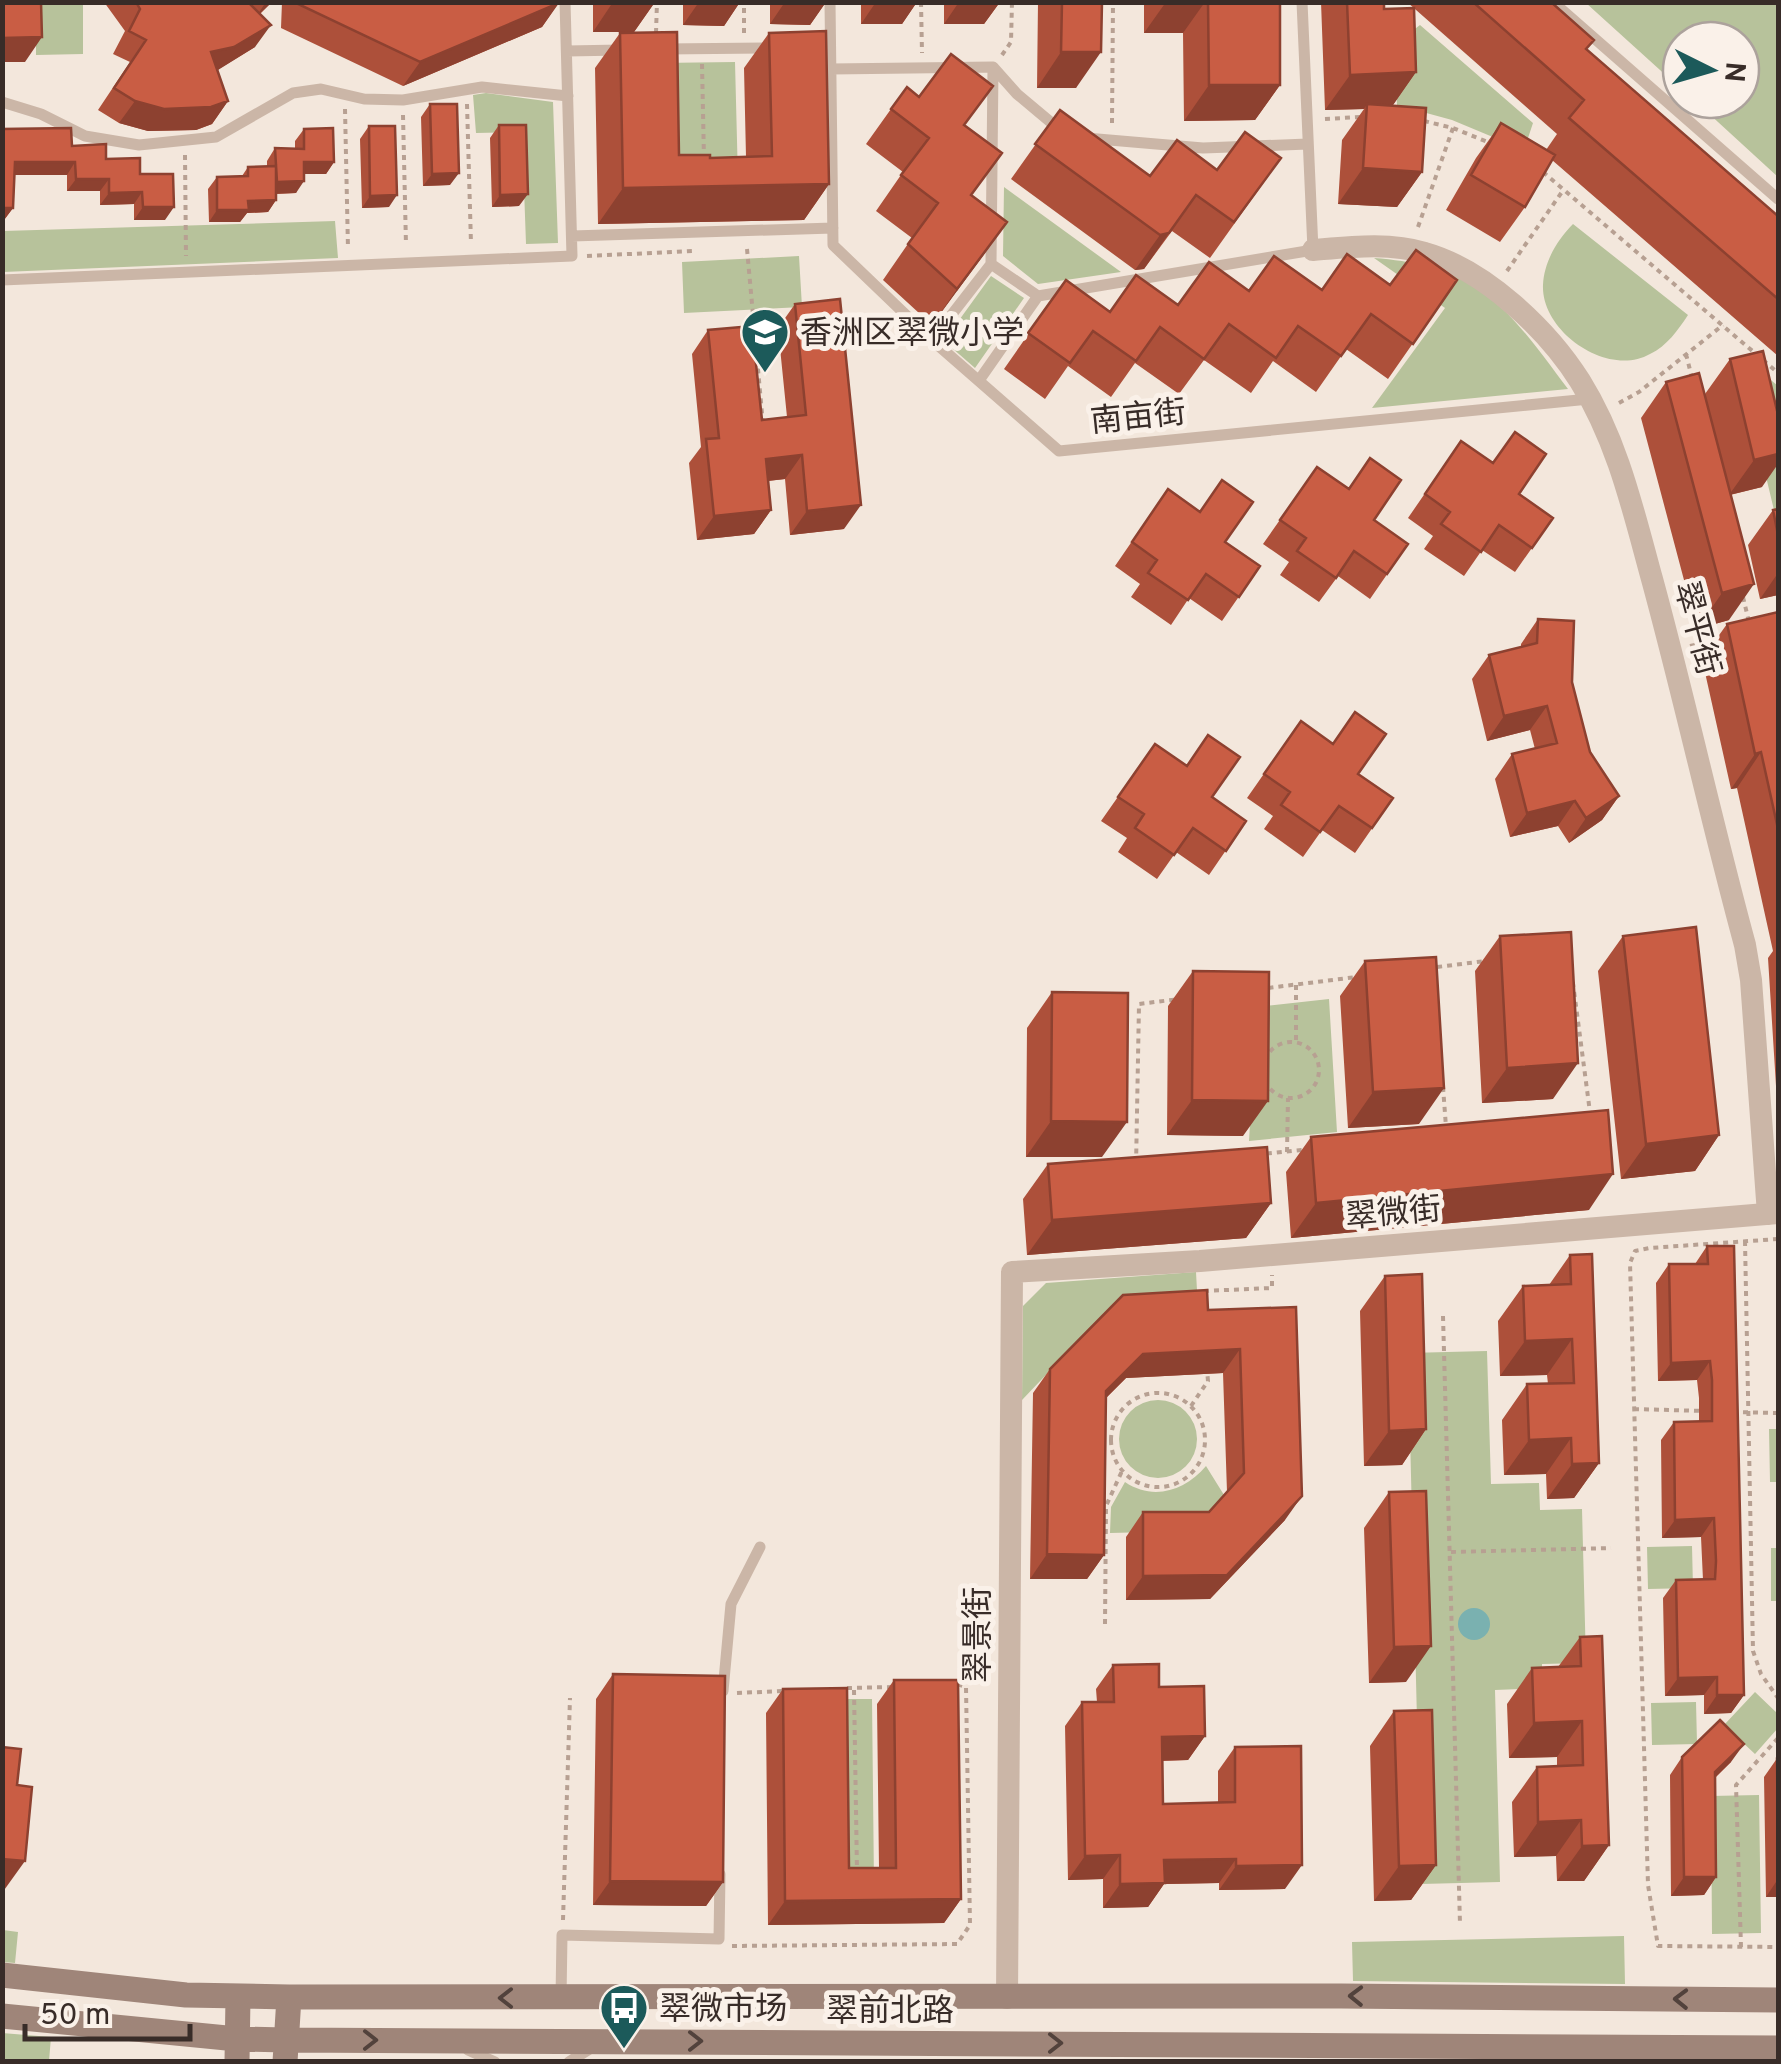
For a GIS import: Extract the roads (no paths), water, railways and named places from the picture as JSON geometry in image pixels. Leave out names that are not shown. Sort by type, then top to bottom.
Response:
[{"type":"main road","name":"翠前北路","points":[[2,1975],[186,1994],[289,1997],[1341,1996],[1778,2000]]},
{"type":"main road","points":[[237,2050],[238,1996]]},
{"type":"main road","points":[[285,2051],[289,1997]]},
{"type":"main road","name":"翠前北路","points":[[2,2016],[237,2050],[285,2051],[440,2041],[604,2041],[996,2052],[1723,2055],[1778,2048]]},
{"type":"street","name":"翠平街","points":[[1312,250],[1370,247],[1425,252],[1496,288],[1579,379],[1618,457],[1672,650],[1745,945],[1773,1213]]},
{"type":"street","name":"翠微街","points":[[1012,1272],[1271,1256],[1773,1213]]},
{"type":"street","name":"翠景街","points":[[1007,1998],[1012,1272]]},
{"type":"lane","points":[[2,280],[572,256],[565,2]]},
{"type":"lane","points":[[572,236],[833,228],[830,2]]},
{"type":"lane","points":[[992,264],[1038,296],[1312,250],[1302,2]]},
{"type":"lane","points":[[1553,2],[1778,199]]},
{"type":"lane","points":[[813,47],[830,47]]},
{"type":"lane","points":[[656,50],[779,48]]},
{"type":"lane","points":[[566,51],[638,50]]},
{"type":"lane","points":[[831,68],[993,67]]},
{"type":"lane","points":[[993,67],[1016,94],[1067,136],[1203,148],[1308,144]]},
{"type":"lane","points":[[932,340],[992,264],[993,67]]},
{"type":"lane","points":[[2,102],[41,114],[86,136],[139,145],[216,137],[293,93],[321,89],[364,98],[403,100],[482,87],[568,96]]},
{"type":"lane","name":"南亩街","points":[[833,228],[834,245],[932,340],[1059,451],[1593,407]]},
{"type":"lane","points":[[980,379],[1038,296]]},
{"type":"lane","points":[[723,1712],[731,1604],[760,1548]]},
{"type":"lane","points":[[560,1998],[562,1935],[720,1938],[721,1863]]},
{"type":"lane","points":[[440,2041],[495,2062]]},
{"type":"lane","points":[[569,2062],[604,2041]]},
{"type":"water","points":[[1474,1608],[1485,1613],[1490,1624],[1485,1635],[1474,1640],[1463,1635],[1458,1624],[1463,1613]]},
{"type":"place","name":"香洲区翠微小学","points":[[765,374]]},
{"type":"place","name":"翠微市场","points":[[624,2050]]}]
